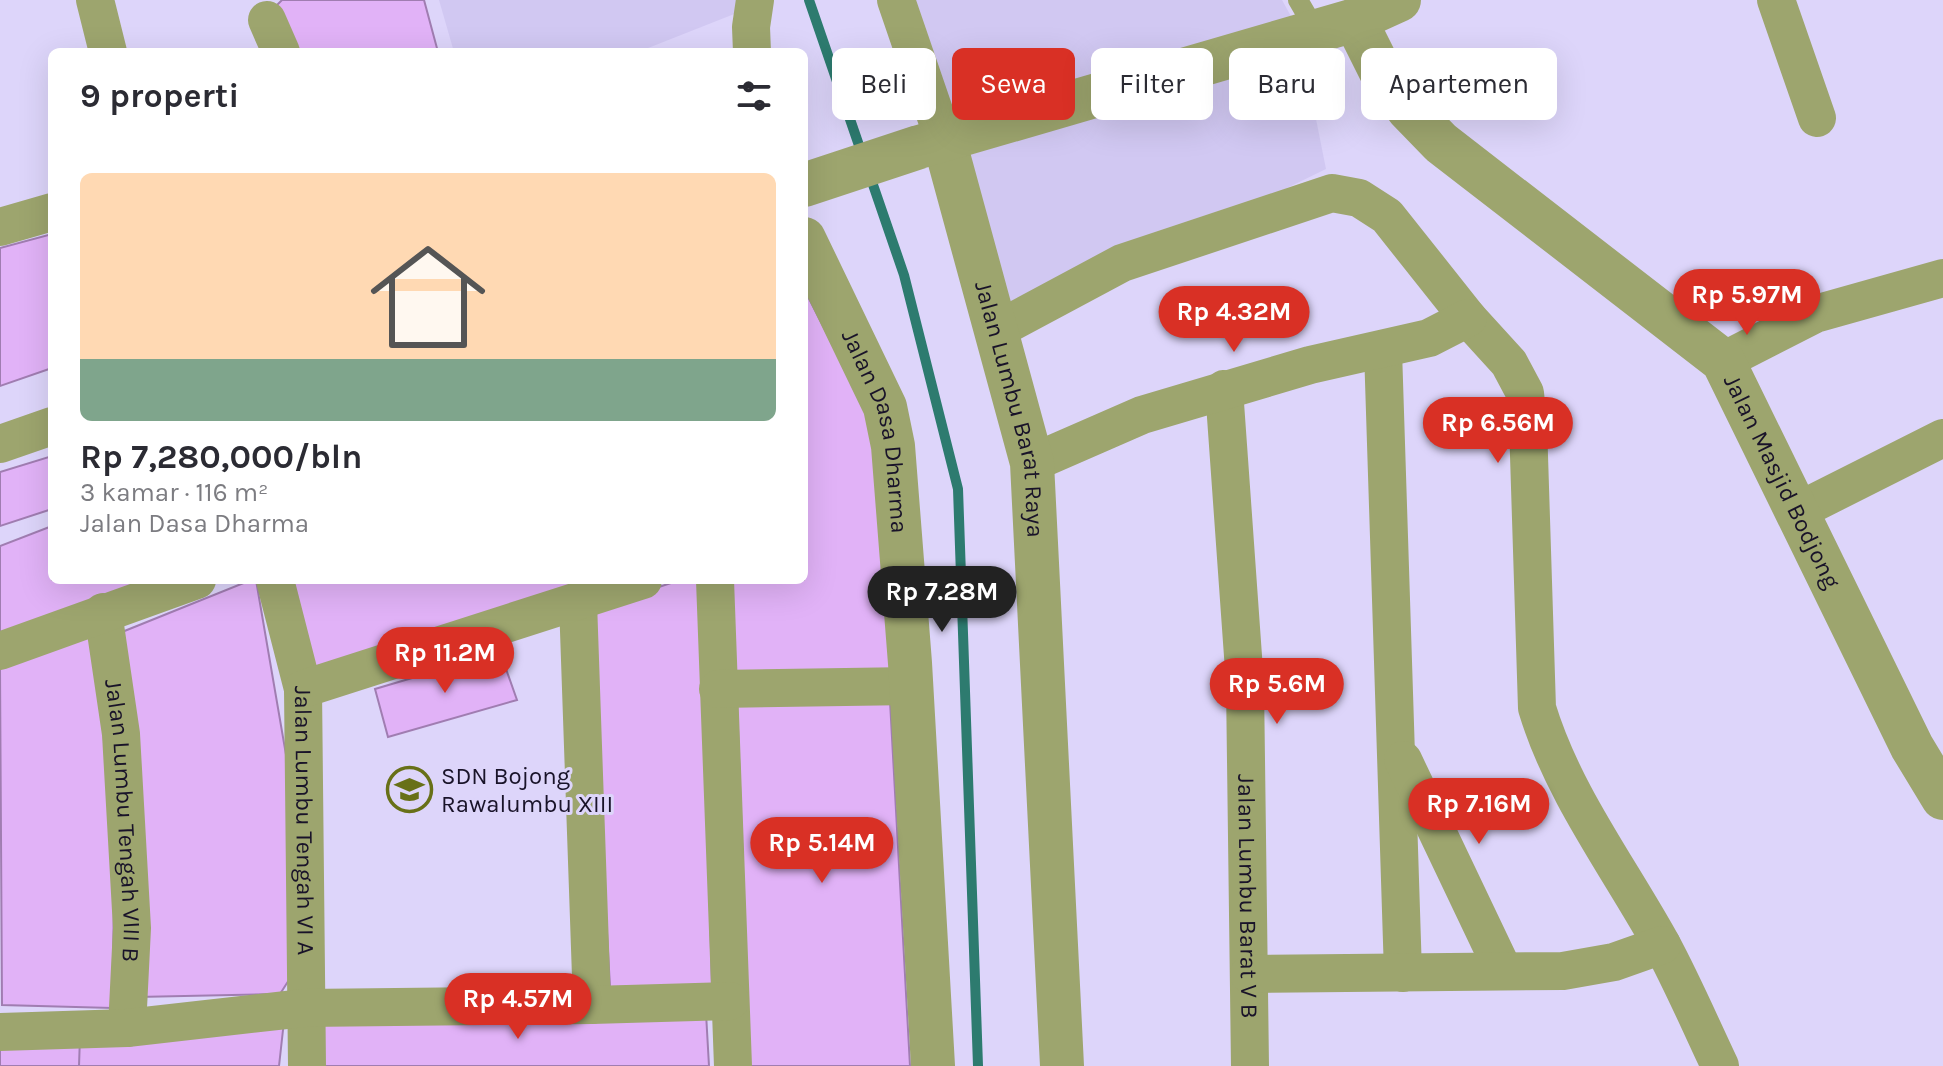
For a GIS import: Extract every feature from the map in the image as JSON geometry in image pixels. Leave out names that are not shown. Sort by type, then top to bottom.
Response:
[{"type":"street","points":[[95,0],[107,48]]},
{"type":"street","points":[[752,48],[755,0]]},
{"type":"street","points":[[896,0],[931,144]]},
{"type":"street","points":[[812,183],[1323,17],[1399,0]]},
{"type":"street","points":[[1776,0],[1817,118]]},
{"type":"street","name":"Jalan Masjid Bodjong","points":[[1323,17],[1382,74],[1409,110],[1441,143],[1723,361],[1912,747],[1943,798]]},
{"type":"street","name":"Jalan Lumbu Barat Raya","points":[[931,144],[995,331],[1032,463],[1062,1066]]},
{"type":"street","points":[[995,331],[1122,263],[1332,193],[1359,198],[1387,216],[1468,318],[1509,363],[1525,393],[1537,708],[1569,782],[1609,860],[1662,945],[1720,1066]]},
{"type":"street","points":[[0,227],[48,213]]},
{"type":"street","name":"Jalan Dasa Dharma","points":[[808,247],[885,407],[893,446],[912,686],[933,1066]]},
{"type":"street","points":[[1723,361],[1815,314],[1943,278]]},
{"type":"street","points":[[1032,463],[1142,415],[1310,365],[1429,338],[1468,318]]},
{"type":"street","points":[[1383,350],[1403,973]]},
{"type":"street","name":"Jalan Lumbu Barat V B","points":[[1224,389],[1245,684],[1250,1066]]},
{"type":"street","points":[[0,444],[48,427]]},
{"type":"street","points":[[1798,511],[1943,438]]},
{"type":"street","points":[[0,651],[185,584]]},
{"type":"street","name":"Jalan Lumbu Tengah VI A","points":[[276,584],[303,689],[307,1066]]},
{"type":"street","points":[[303,689],[631,584]]},
{"type":"street","points":[[715,584],[733,1066]]},
{"type":"street","points":[[578,602],[592,1005]]},
{"type":"street","name":"Jalan Lumbu Tengah VIII B","points":[[103,612],[121,734],[132,928],[127,1028]]},
{"type":"street","points":[[718,689],[912,686]]},
{"type":"street","points":[[1398,748],[1503,970]]},
{"type":"street","points":[[1249,974],[1563,971],[1614,962],[1662,945]]},
{"type":"street","points":[[0,1032],[127,1028],[304,1008],[730,1001]]},
{"type":"shaded area","points":[[439,0],[770,0],[648,48],[453,48]]},
{"type":"shaded area","points":[[903,0],[1282,0],[1298,29],[1302,48],[1229,48],[1229,120],[1316,120],[1326,169],[1012,322],[936,97],[936,48],[919,48]]},
{"type":"building","points":[[282,0],[424,0],[437,48],[296,48],[276,6]]},
{"type":"building","points":[[48,235],[48,369],[0,386],[0,248]]},
{"type":"building","points":[[808,297],[865,407],[882,468],[892,669],[729,674],[730,584],[808,584]]},
{"type":"building","points":[[48,457],[48,510],[0,526],[0,472]]},
{"type":"building","points":[[48,528],[48,584],[145,584],[0,639],[0,546]]},
{"type":"building","points":[[241,584],[257,584],[290,778],[294,972],[280,994],[137,997],[122,632]]},
{"type":"building","points":[[287,584],[587,584],[313,674]]},
{"type":"building","points":[[668,584],[701,584],[712,986],[610,987],[589,610]]},
{"type":"building","points":[[93,628],[115,854],[112,1008],[2,1005],[0,669]]},
{"type":"building","points":[[500,652],[517,700],[388,737],[375,689]]},
{"type":"building","points":[[890,701],[910,1066],[750,1066],[737,702]]},
{"type":"building","points":[[706,1013],[709,1066],[320,1066],[318,1020]]},
{"type":"building","points":[[284,1021],[279,1066],[79,1066],[80,1037]]},
{"type":"building","points":[[80,1037],[79,1066],[0,1066],[0,1040]]},
{"type":"waterway","points":[[809,0],[863,157]]},
{"type":"waterway","points":[[870,176],[904,275],[958,489],[978,1066]]},
{"type":"place","name":"SDN Bojong Rawalumbu XIII","points":[[410,790]]}]
